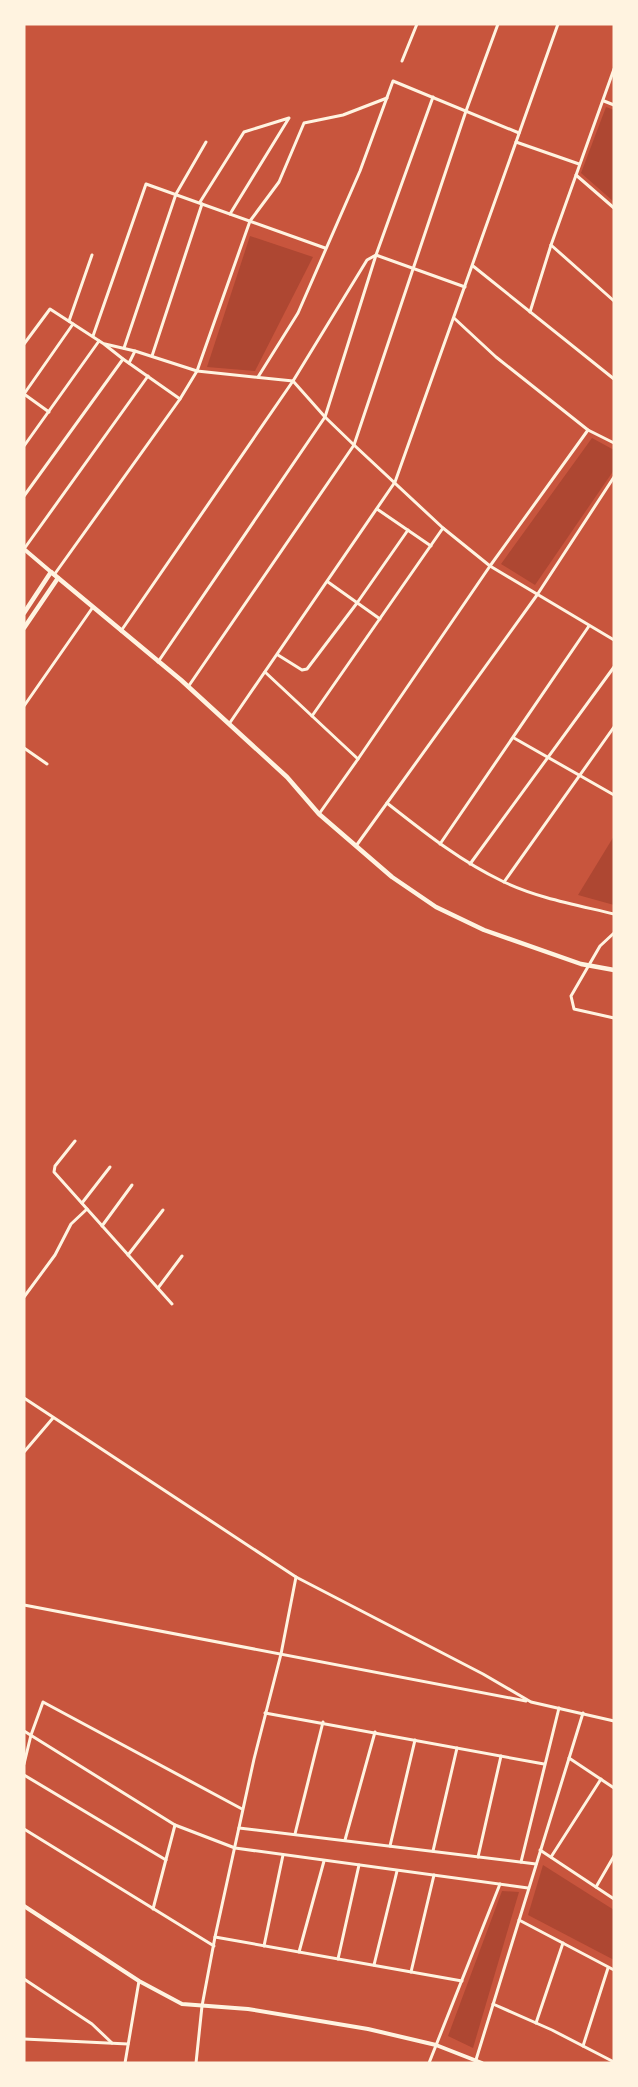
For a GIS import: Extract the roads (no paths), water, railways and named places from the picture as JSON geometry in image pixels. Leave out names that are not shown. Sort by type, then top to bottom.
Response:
[{"type":"main road","points":[[54,575],[230,724],[287,777],[319,814],[392,877],[436,907],[484,930],[587,966],[614,970]]},
{"type":"main road","points":[[24,613],[54,575]]},
{"type":"main road","points":[[24,628],[54,575]]},
{"type":"street","points":[[402,60],[417,24]]},
{"type":"street","points":[[188,687],[354,445],[466,111],[498,24]]},
{"type":"street","points":[[230,724],[395,482],[558,24]]},
{"type":"street","points":[[530,312],[551,244],[614,69]]},
{"type":"street","points":[[258,377],[298,313],[360,171],[393,81],[519,133]]},
{"type":"street","points":[[158,662],[325,417],[376,255],[433,97]]},
{"type":"street","points":[[148,376],[24,549],[54,575],[180,399],[197,371],[250,222],[279,182],[304,123],[343,115],[387,98]]},
{"type":"street","points":[[603,100],[614,105]]},
{"type":"street","points":[[152,356],[201,203],[243,132],[289,118],[231,214]]},
{"type":"street","points":[[124,348],[176,194],[206,142]]},
{"type":"street","points":[[516,142],[580,164]]},
{"type":"street","points":[[576,175],[614,208]]},
{"type":"street","points":[[93,336],[146,184],[325,248]]},
{"type":"street","points":[[551,244],[614,301]]},
{"type":"street","points":[[69,321],[92,255]]},
{"type":"street","points":[[376,255],[465,287]]},
{"type":"street","points":[[121,631],[293,381],[367,261],[376,255]]},
{"type":"street","points":[[473,266],[614,379]]},
{"type":"street","points":[[24,344],[50,309],[105,344],[180,399]]},
{"type":"street","points":[[454,318],[496,357],[588,430],[614,443]]},
{"type":"street","points":[[49,412],[24,394],[74,324]]},
{"type":"street","points":[[24,446],[99,340]]},
{"type":"street","points":[[105,344],[197,371],[293,381],[354,445],[443,528],[490,566],[614,640]]},
{"type":"street","points":[[129,363],[135,351]]},
{"type":"street","points":[[24,496],[123,359]]},
{"type":"street","points":[[319,814],[490,566],[588,430]]},
{"type":"street","points":[[356,846],[537,595],[614,477]]},
{"type":"street","points":[[377,509],[431,546]]},
{"type":"street","points":[[312,716],[443,528]]},
{"type":"street","points":[[278,655],[305,670],[357,603],[408,530]]},
{"type":"street","points":[[328,582],[380,619]]},
{"type":"street","points":[[24,706],[93,607]]},
{"type":"street","points":[[440,844],[590,626]]},
{"type":"street","points":[[470,864],[614,667]]},
{"type":"street","points":[[266,672],[358,759]]},
{"type":"street","points":[[504,882],[614,727]]},
{"type":"street","points":[[607,737],[614,741]]},
{"type":"street","points":[[514,738],[614,795]]},
{"type":"street","points":[[24,748],[47,764]]},
{"type":"street","points":[[387,803],[440,844],[470,864],[504,882],[535,894],[614,914]]},
{"type":"street","points":[[614,933],[600,946],[571,996],[574,1008],[614,1018]]},
{"type":"street","points":[[75,1140],[54,1168],[54,1172],[172,1304]]},
{"type":"street","points":[[82,1203],[110,1167]]},
{"type":"street","points":[[102,1226],[132,1185]]},
{"type":"street","points":[[24,1297],[56,1255],[71,1224],[87,1209]]},
{"type":"street","points":[[128,1255],[163,1210]]},
{"type":"street","points":[[158,1288],[182,1256]]},
{"type":"street","points":[[24,1398],[296,1577],[483,1674],[531,1702]]},
{"type":"street","points":[[24,1452],[53,1418]]},
{"type":"street","points":[[196,2063],[202,2006],[215,1937],[242,1809],[281,1654],[296,1577]]},
{"type":"street","points":[[24,1605],[531,1702],[614,1721]]},
{"type":"street","points":[[24,1764],[31,1735],[43,1702],[242,1809]]},
{"type":"street","points":[[521,1862],[559,1708]]},
{"type":"street","points":[[265,1713],[544,1764]]},
{"type":"street","points":[[476,2062],[583,1713]]},
{"type":"street","points":[[296,1834],[323,1722]]},
{"type":"street","points":[[24,1731],[175,1825],[235,1848],[528,1888]]},
{"type":"street","points":[[345,1840],[375,1732]]},
{"type":"street","points":[[390,1846],[415,1740]]},
{"type":"street","points":[[433,1851],[457,1748]]},
{"type":"street","points":[[478,1857],[501,1756]]},
{"type":"street","points":[[569,1758],[614,1788]]},
{"type":"street","points":[[24,1775],[166,1860]]},
{"type":"street","points":[[551,1857],[601,1779]]},
{"type":"street","points":[[153,1909],[175,1825]]},
{"type":"street","points":[[239,1827],[536,1864]]},
{"type":"street","points":[[24,1829],[214,1946]]},
{"type":"street","points":[[540,1850],[614,1899]]},
{"type":"street","points":[[264,1946],[283,1855]]},
{"type":"street","points":[[596,1887],[614,1856]]},
{"type":"street","points":[[299,1952],[324,1860]]},
{"type":"street","points":[[338,1959],[359,1865]]},
{"type":"street","points":[[374,1965],[397,1870]]},
{"type":"street","points":[[411,1972],[434,1875]]},
{"type":"street","points":[[429,2063],[500,1884]]},
{"type":"street","points":[[24,1905],[138,1981],[182,2004],[270,2013],[368,2030],[436,2045],[482,2063]]},
{"type":"street","points":[[519,1920],[614,1970]]},
{"type":"street","points":[[215,1937],[462,1981]]},
{"type":"street","points":[[536,2023],[563,1943]]},
{"type":"street","points":[[583,2046],[609,1967]]},
{"type":"street","points":[[24,1979],[92,2024],[112,2043]]},
{"type":"street","points":[[125,2063],[138,1981]]},
{"type":"street","points":[[494,2004],[614,2062]]},
{"type":"street","points":[[24,2040],[128,2044]]}]
